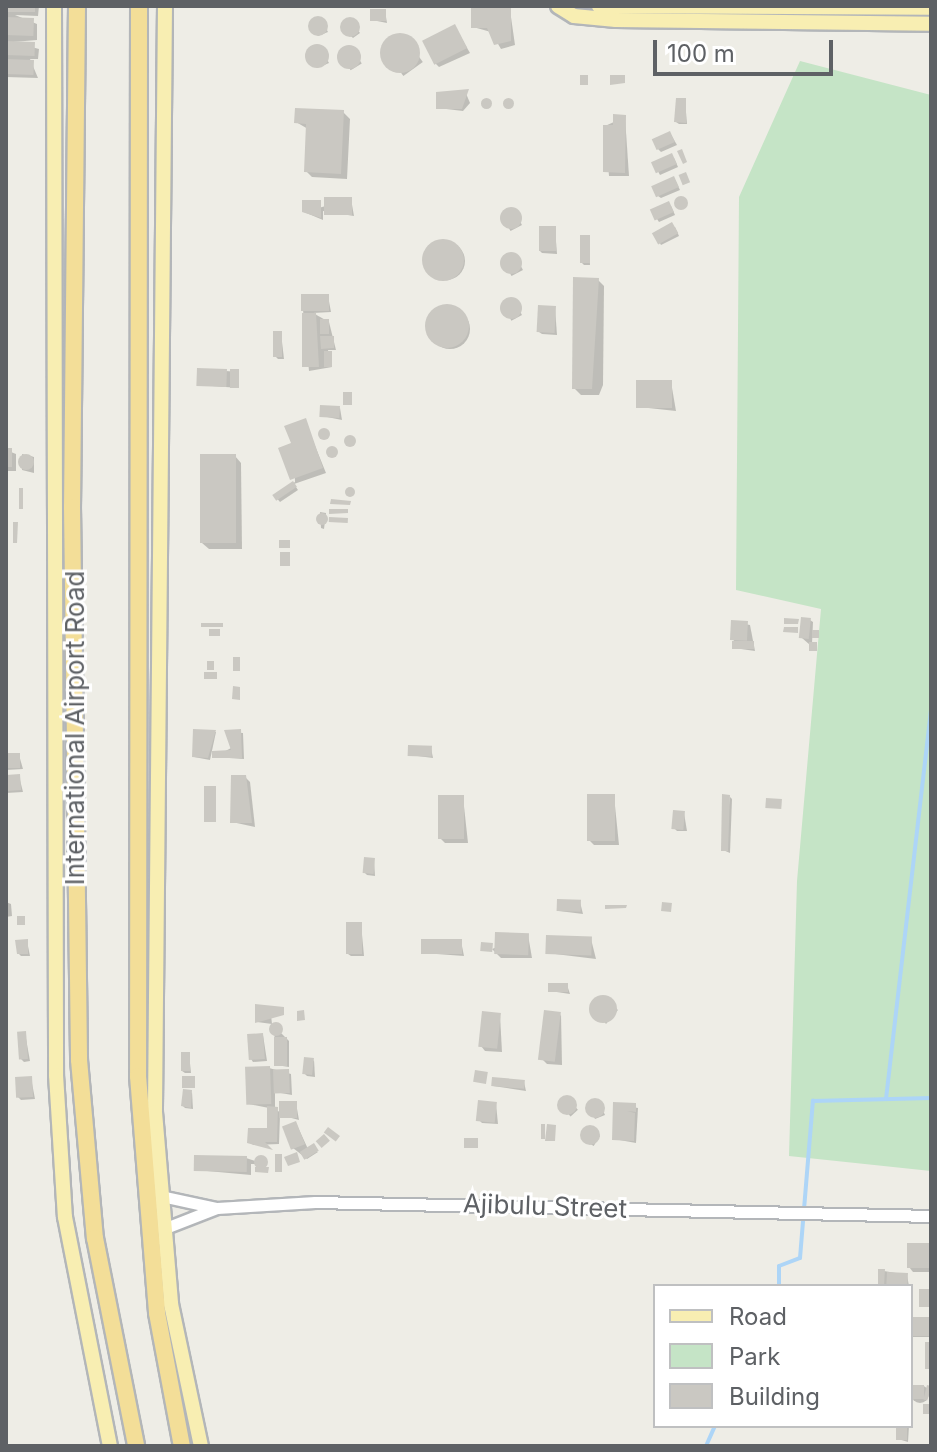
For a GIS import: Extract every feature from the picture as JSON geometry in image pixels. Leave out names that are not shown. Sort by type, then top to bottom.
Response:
[{"type":"highway","name":"International Airport Road","points":[[77,6],[72,507],[87,1160],[136,1446]]},
{"type":"highway","points":[[139,6],[135,497],[143,1182],[182,1446]]},
{"type":"main road","name":"International Airport Road","points":[[54,6],[56,1075],[65,1217],[110,1446]]},
{"type":"main road","points":[[165,6],[156,619],[161,1196],[163,1229],[201,1446]]},
{"type":"main road","points":[[558,6],[574,16],[616,20],[931,24]]},
{"type":"main road","points":[[599,6],[931,8]]},
{"type":"main road","points":[[138,675],[156,619]]},
{"type":"main road","points":[[53,637],[75,637]]},
{"type":"street","points":[[161,1196],[217,1208]]},
{"type":"street","name":"Ajibulu Street","points":[[163,1229],[217,1208],[429,1203],[931,1216]]},
{"type":"green space","points":[[800,61],[931,95],[931,1171],[789,1156],[797,881],[821,609],[736,590],[739,197]]},
{"type":"building","points":[[6,6],[35,6],[35,12],[6,12]]},
{"type":"building","points":[[471,6],[511,8],[511,41],[494,45],[487,28],[471,28]]},
{"type":"building","points":[[370,9],[386,9],[386,21],[370,21]]},
{"type":"building","points":[[318,16],[325,19],[328,26],[325,33],[318,36],[311,33],[308,26],[311,19]]},
{"type":"building","points":[[6,17],[34,18],[33,36],[6,35]]},
{"type":"building","points":[[350,17],[357,20],[360,27],[357,34],[350,37],[343,34],[340,27],[343,20]]},
{"type":"building","points":[[455,24],[467,48],[434,65],[422,41]]},
{"type":"building","points":[[400,33],[414,39],[420,53],[414,67],[400,73],[386,67],[380,53],[386,39]]},
{"type":"building","points":[[6,41],[35,42],[34,56],[6,55]]},
{"type":"building","points":[[317,44],[325,48],[329,56],[325,64],[317,68],[309,64],[305,56],[309,48]]},
{"type":"building","points":[[349,45],[357,49],[361,57],[357,65],[349,69],[341,65],[337,57],[341,49]]},
{"type":"building","points":[[6,59],[34,60],[33,75],[6,74]]},
{"type":"building","points":[[580,75],[588,75],[588,85],[580,85]]},
{"type":"building","points":[[610,75],[625,75],[625,83],[610,85]]},
{"type":"building","points":[[469,89],[462,109],[436,109],[436,92]]},
{"type":"building","points":[[486,97],[492,103],[486,109],[480,103]]},
{"type":"building","points":[[508,97],[514,103],[508,109],[502,103]]},
{"type":"building","points":[[676,98],[686,98],[686,123],[674,122]]},
{"type":"building","points":[[295,108],[344,110],[341,174],[304,172],[306,124],[294,123]]},
{"type":"building","points":[[613,114],[626,115],[625,173],[603,172],[603,125],[613,125]]},
{"type":"building","points":[[670,131],[675,142],[657,150],[652,139]]},
{"type":"building","points":[[682,149],[687,162],[683,164],[677,151]]},
{"type":"building","points":[[672,153],[677,164],[656,173],[651,162]]},
{"type":"building","points":[[686,172],[690,182],[683,185],[679,175]]},
{"type":"building","points":[[674,176],[679,187],[656,197],[651,186]]},
{"type":"building","points":[[681,196],[688,203],[681,210],[674,203]]},
{"type":"building","points":[[324,197],[352,197],[352,215],[324,215]]},
{"type":"building","points":[[302,200],[321,200],[321,218],[302,212]]},
{"type":"building","points":[[669,201],[674,212],[655,221],[650,210]]},
{"type":"building","points":[[511,207],[519,210],[522,218],[519,226],[511,229],[503,226],[500,218],[503,210]]},
{"type":"building","points":[[672,222],[678,233],[658,245],[652,233]]},
{"type":"building","points":[[539,226],[556,226],[556,251],[539,251]]},
{"type":"building","points":[[580,235],[590,235],[590,263],[580,263]]},
{"type":"building","points":[[443,239],[458,245],[464,260],[458,275],[443,281],[428,275],[422,260],[428,245]]},
{"type":"building","points":[[507,252],[515,252],[522,263],[515,274],[507,274],[500,267],[500,259]]},
{"type":"building","points":[[573,277],[599,278],[592,389],[572,389]]},
{"type":"building","points":[[301,294],[329,294],[329,311],[301,311]]},
{"type":"building","points":[[511,297],[519,300],[522,308],[519,316],[511,319],[503,316],[500,308],[503,300]]},
{"type":"building","points":[[447,304],[462,311],[469,326],[462,341],[447,348],[432,341],[425,326],[432,311]]},
{"type":"building","points":[[538,305],[556,306],[555,333],[537,332]]},
{"type":"building","points":[[302,313],[316,313],[319,367],[302,367]]},
{"type":"building","points":[[320,319],[329,319],[329,334],[320,334]]},
{"type":"building","points":[[273,331],[282,331],[282,357],[273,357]]},
{"type":"building","points":[[320,336],[334,336],[334,348],[321,349]]},
{"type":"building","points":[[324,351],[332,351],[332,367],[324,367]]},
{"type":"building","points":[[197,368],[227,369],[226,387],[196,386]]},
{"type":"building","points":[[230,369],[239,369],[239,388],[230,388]]},
{"type":"building","points":[[636,380],[672,380],[672,408],[636,408]]},
{"type":"building","points":[[343,392],[352,392],[352,405],[343,405]]},
{"type":"building","points":[[320,405],[340,406],[339,418],[319,417]]},
{"type":"building","points":[[306,418],[323,468],[290,480],[278,448],[291,443],[284,426]]},
{"type":"building","points":[[324,428],[330,434],[324,440],[318,434]]},
{"type":"building","points":[[350,435],[356,441],[350,447],[344,441]]},
{"type":"building","points":[[332,446],[338,452],[332,458],[326,452]]},
{"type":"building","points":[[6,448],[12,448],[12,467],[6,467]]},
{"type":"building","points":[[23,454],[29,454],[34,462],[32,468],[23,470],[18,465],[18,459]]},
{"type":"building","points":[[200,454],[236,454],[236,543],[200,543]]},
{"type":"building","points":[[293,481],[297,487],[276,501],[272,495]]},
{"type":"building","points":[[350,487],[355,492],[350,497],[345,492]]},
{"type":"building","points":[[19,488],[23,488],[23,509],[19,509]]},
{"type":"building","points":[[331,499],[351,501],[350,505],[330,504]]},
{"type":"building","points":[[329,509],[348,509],[348,513],[329,514]]},
{"type":"building","points":[[322,513],[328,519],[322,525],[316,519]]},
{"type":"building","points":[[329,517],[348,518],[348,523],[329,522]]},
{"type":"building","points":[[13,522],[18,522],[17,543],[13,543]]},
{"type":"building","points":[[279,540],[290,540],[290,548],[279,548]]},
{"type":"building","points":[[280,552],[290,552],[290,566],[280,566]]},
{"type":"building","points":[[801,617],[811,618],[809,639],[799,638]]},
{"type":"building","points":[[784,618],[799,619],[798,624],[784,624]]},
{"type":"building","points":[[731,620],[748,621],[747,641],[730,640]]},
{"type":"building","points":[[201,623],[223,623],[223,627],[201,627]]},
{"type":"building","points":[[784,627],[798,627],[798,633],[783,632]]},
{"type":"building","points":[[209,629],[220,629],[220,636],[209,636]]},
{"type":"building","points":[[812,630],[819,630],[819,638],[812,638]]},
{"type":"building","points":[[732,641],[754,641],[754,649],[732,649]]},
{"type":"building","points":[[809,642],[817,642],[817,651],[809,651]]},
{"type":"building","points":[[233,657],[240,657],[240,671],[233,671]]},
{"type":"building","points":[[207,661],[214,661],[214,670],[207,670]]},
{"type":"building","points":[[204,672],[217,672],[217,679],[204,679]]},
{"type":"building","points":[[233,686],[240,687],[240,700],[232,699]]},
{"type":"building","points":[[193,729],[216,730],[208,758],[192,757]]},
{"type":"building","points":[[241,729],[242,758],[212,758],[212,751],[231,750],[224,730]]},
{"type":"building","points":[[408,745],[432,746],[432,757],[408,756]]},
{"type":"building","points":[[6,753],[20,753],[20,768],[6,768]]},
{"type":"building","points":[[20,774],[21,790],[7,791],[6,775]]},
{"type":"building","points":[[231,775],[246,775],[252,823],[230,823]]},
{"type":"building","points":[[204,786],[216,786],[216,822],[204,822]]},
{"type":"building","points":[[587,794],[615,794],[615,841],[587,841]]},
{"type":"building","points":[[722,794],[730,795],[728,851],[721,851]]},
{"type":"building","points":[[438,795],[464,795],[464,839],[438,839]]},
{"type":"building","points":[[766,798],[782,799],[781,809],[765,808]]},
{"type":"building","points":[[673,810],[685,811],[683,830],[671,829]]},
{"type":"building","points":[[364,857],[375,858],[374,874],[363,873]]},
{"type":"building","points":[[557,899],[581,900],[581,912],[557,911]]},
{"type":"building","points":[[662,902],[672,903],[671,912],[661,911]]},
{"type":"building","points":[[605,905],[627,905],[626,908],[605,909]]},
{"type":"building","points":[[17,916],[25,916],[25,925],[17,925]]},
{"type":"building","points":[[346,922],[362,922],[362,954],[346,954]]},
{"type":"building","points":[[495,932],[529,933],[528,955],[494,954]]},
{"type":"building","points":[[546,935],[592,937],[591,956],[545,954]]},
{"type":"building","points":[[28,939],[28,954],[17,954],[15,940]]},
{"type":"building","points":[[421,939],[462,939],[462,954],[421,954]]},
{"type":"building","points":[[481,942],[493,943],[492,952],[480,951]]},
{"type":"building","points":[[548,983],[568,983],[568,992],[548,992]]},
{"type":"building","points":[[603,995],[613,999],[617,1009],[613,1019],[603,1023],[593,1019],[589,1009],[593,999]]},
{"type":"building","points":[[255,1004],[284,1007],[284,1015],[255,1023]]},
{"type":"building","points":[[304,1010],[305,1020],[297,1021],[297,1011]]},
{"type":"building","points":[[544,1010],[561,1012],[555,1062],[538,1060]]},
{"type":"building","points":[[482,1011],[501,1013],[497,1049],[478,1047]]},
{"type":"building","points":[[276,1022],[283,1029],[276,1036],[269,1029]]},
{"type":"building","points":[[26,1031],[28,1059],[19,1060],[17,1032]]},
{"type":"building","points":[[263,1033],[265,1059],[249,1060],[247,1034]]},
{"type":"building","points":[[274,1037],[287,1037],[287,1066],[274,1066]]},
{"type":"building","points":[[181,1052],[190,1052],[190,1071],[181,1071]]},
{"type":"building","points":[[304,1057],[314,1058],[312,1075],[302,1074]]},
{"type":"building","points":[[270,1066],[271,1104],[246,1105],[245,1067]]},
{"type":"building","points":[[289,1069],[290,1093],[274,1094],[273,1070]]},
{"type":"building","points":[[475,1070],[488,1072],[486,1084],[473,1082]]},
{"type":"building","points":[[32,1076],[33,1097],[16,1098],[15,1077]]},
{"type":"building","points":[[182,1076],[195,1076],[195,1088],[182,1088]]},
{"type":"building","points":[[492,1077],[525,1080],[524,1089],[491,1086]]},
{"type":"building","points":[[183,1089],[192,1090],[191,1108],[181,1106]]},
{"type":"building","points":[[567,1095],[574,1098],[577,1105],[574,1112],[567,1115],[560,1112],[557,1105],[560,1098]]},
{"type":"building","points":[[595,1098],[602,1101],[605,1108],[602,1115],[595,1118],[588,1115],[585,1108],[588,1101]]},
{"type":"building","points":[[478,1100],[497,1102],[495,1123],[476,1121]]},
{"type":"building","points":[[279,1101],[297,1101],[297,1118],[279,1118]]},
{"type":"building","points":[[613,1102],[636,1103],[636,1112],[627,1111],[635,1113],[634,1141],[612,1140]]},
{"type":"building","points":[[267,1106],[278,1107],[277,1142],[265,1142],[273,1150],[247,1143],[248,1128],[267,1128]]},
{"type":"building","points":[[296,1121],[305,1144],[291,1150],[282,1126]]},
{"type":"building","points":[[541,1124],[545,1124],[545,1139],[541,1139]]},
{"type":"building","points":[[547,1124],[556,1125],[555,1141],[545,1141]]},
{"type":"building","points":[[590,1125],[597,1128],[600,1135],[597,1142],[590,1145],[583,1142],[580,1135],[583,1128]]},
{"type":"building","points":[[328,1127],[340,1136],[336,1142],[324,1133]]},
{"type":"building","points":[[324,1134],[330,1141],[322,1148],[316,1141]]},
{"type":"building","points":[[464,1138],[478,1138],[478,1148],[464,1148]]},
{"type":"building","points":[[314,1143],[319,1151],[304,1160],[300,1152]]},
{"type":"building","points":[[297,1152],[300,1162],[288,1166],[284,1157]]},
{"type":"building","points":[[275,1154],[282,1154],[282,1172],[275,1172]]},
{"type":"building","points":[[194,1155],[247,1156],[247,1172],[194,1171]]},
{"type":"building","points":[[261,1155],[268,1162],[261,1169],[254,1162]]},
{"type":"building","points":[[255,1167],[269,1167],[268,1173],[255,1172]]},
{"type":"building","points":[[907,1243],[931,1243],[931,1268],[907,1268]]},
{"type":"building","points":[[878,1269],[885,1269],[884,1284],[878,1284]]},
{"type":"building","points":[[887,1272],[908,1273],[907,1284],[886,1284]]},
{"type":"building","points":[[919,1289],[931,1289],[931,1307],[919,1307]]},
{"type":"building","points":[[913,1317],[931,1317],[931,1336],[913,1336]]},
{"type":"building","points":[[925,1342],[931,1342],[931,1369],[925,1369]]},
{"type":"building","points":[[913,1385],[924,1385],[924,1399],[913,1399]]},
{"type":"building","points":[[927,1385],[931,1386],[927,1401],[923,1400]]},
{"type":"building","points":[[923,1404],[931,1404],[931,1414],[923,1414]]},
{"type":"building","points":[[896,1428],[907,1428],[907,1440],[896,1440]]},
{"type":"waterway","points":[[886,1099],[931,710]]},
{"type":"waterway","points":[[779,1284],[779,1266],[800,1258],[813,1101],[931,1098]]},
{"type":"waterway","points":[[706,1446],[714,1428]]}]
